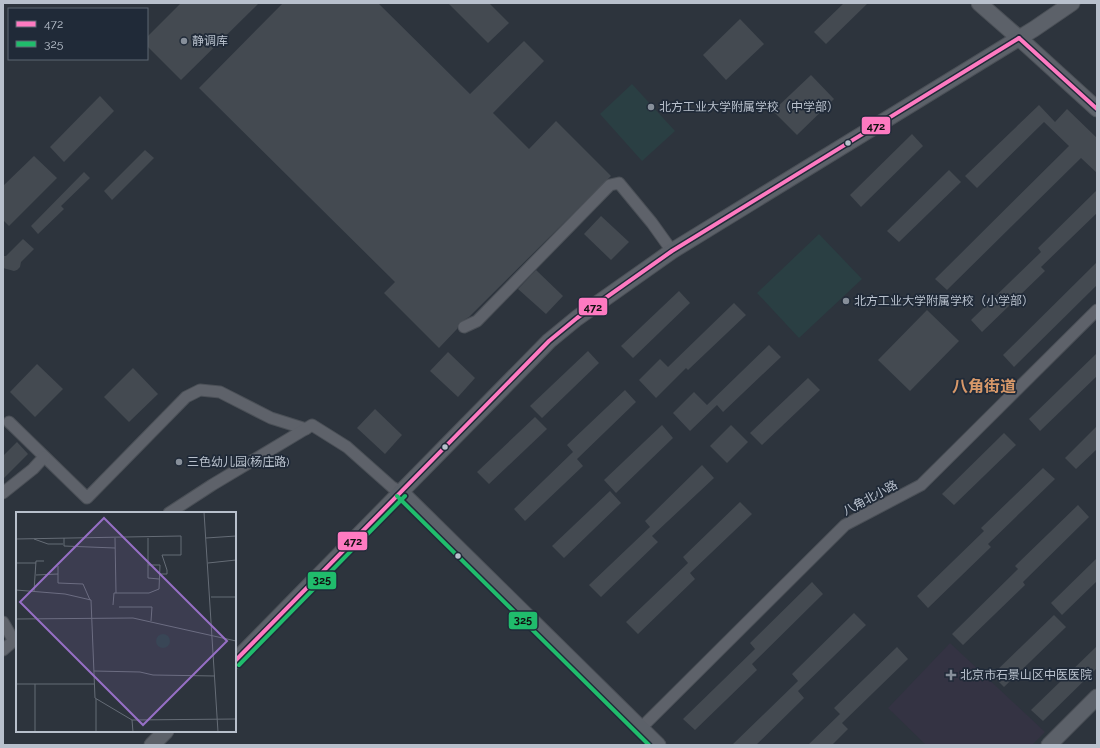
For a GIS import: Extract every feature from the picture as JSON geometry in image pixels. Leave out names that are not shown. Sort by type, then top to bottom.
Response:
[{"type":"street","points":[[979,3],[1097,109]]},
{"type":"street","points":[[236,660],[563,329],[672,251],[1019,38],[1072,3]]},
{"type":"street","points":[[464,327],[477,320],[610,185],[619,183],[652,223],[672,251]]},
{"type":"street","name":"八角北小路","points":[[641,728],[846,525],[921,485],[1097,310]]},
{"type":"street","points":[[9,422],[87,498],[186,396],[200,390],[220,392],[271,418],[306,429]]},
{"type":"street","points":[[171,512],[212,485],[312,425],[347,447],[392,487],[401,492],[658,745]]},
{"type":"street","points":[[3,492],[33,469],[44,457]]},
{"type":"street","points":[[3,622],[16,639],[3,650]]},
{"type":"street","points":[[1049,745],[1097,697]]},
{"type":"street","points":[[152,745],[165,732]]},
{"type":"shaded area","name":"北京市石景山区中医医院","points":[[950,643],[1045,732],[1032,745],[926,745],[888,708]]},
{"type":"green space","points":[[632,84],[675,131],[642,161],[600,114]]},
{"type":"green space","points":[[819,234],[862,279],[799,338],[757,293]]},
{"type":"building","name":"静调库","points":[[181,3],[259,3],[181,80],[148,47],[148,36]]},
{"type":"building","points":[[283,3],[378,3],[470,94],[524,41],[544,61],[493,113],[529,149],[556,121],[611,176],[469,317],[459,323],[457,329],[439,348],[384,293],[395,282],[199,88]]},
{"type":"building","points":[[448,3],[489,3],[509,23],[488,43]]},
{"type":"building","points":[[844,3],[868,3],[826,44],[814,32]]},
{"type":"building","points":[[740,19],[764,44],[726,80],[703,55]]},
{"type":"building","points":[[811,75],[834,99],[797,135],[773,111]]},
{"type":"building","points":[[100,96],[114,111],[64,162],[50,147]]},
{"type":"building","points":[[1039,105],[1055,122],[1067,109],[1097,138],[1097,173],[1081,158],[947,290],[935,279],[1069,146],[1044,122],[977,188],[965,176]]},
{"type":"building","points":[[912,134],[923,146],[861,207],[850,195]]},
{"type":"building","points":[[145,150],[154,158],[112,200],[104,191]]},
{"type":"building","points":[[34,156],[57,178],[9,226],[3,220],[3,186]]},
{"type":"building","points":[[949,170],[961,182],[899,242],[887,231]]},
{"type":"building","points":[[84,172],[90,178],[61,206],[64,209],[38,234],[31,226]]},
{"type":"building","points":[[1097,190],[1097,213],[1041,267],[1045,271],[982,332],[971,320],[1041,252],[1038,248]]},
{"type":"building","points":[[601,216],[629,242],[611,260],[584,234]]},
{"type":"building","points":[[23,239],[34,249],[21,262],[20,267],[17,270],[14,271],[3,268],[3,256],[6,256]]},
{"type":"building","points":[[1097,262],[1097,285],[1014,367],[1003,355]]},
{"type":"building","points":[[536,270],[563,296],[546,314],[518,289]]},
{"type":"building","points":[[679,291],[690,303],[633,358],[621,346]]},
{"type":"building","points":[[734,303],[746,315],[688,370],[686,368],[656,398],[639,380],[660,359],[668,367]]},
{"type":"building","points":[[927,310],[959,341],[910,391],[878,360]]},
{"type":"building","points":[[769,345],[781,357],[723,412],[717,405],[690,431],[673,413],[694,392],[707,405]]},
{"type":"building","points":[[588,351],[599,363],[542,418],[530,406]]},
{"type":"building","points":[[448,352],[475,378],[458,397],[430,371]]},
{"type":"building","points":[[1097,353],[1097,376],[1040,431],[1029,419]]},
{"type":"building","points":[[37,364],[63,389],[35,417],[10,392]]},
{"type":"building","points":[[133,368],[158,394],[129,422],[104,397]]},
{"type":"building","points":[[808,378],[820,390],[762,445],[750,433]]},
{"type":"building","points":[[625,390],[636,402],[577,459],[583,466],[525,521],[514,509],[573,452],[567,445]]},
{"type":"building","points":[[375,409],[402,435],[385,454],[357,428]]},
{"type":"building","points":[[535,417],[547,429],[489,484],[477,472]]},
{"type":"building","points":[[662,425],[673,438],[616,493],[604,480]]},
{"type":"building","points":[[731,425],[748,442],[727,463],[710,446]]},
{"type":"building","points":[[1097,426],[1097,449],[1076,469],[1065,458]]},
{"type":"building","points":[[1004,433],[1016,445],[954,505],[942,494]]},
{"type":"building","points":[[17,442],[28,454],[3,479],[3,456]]},
{"type":"building","points":[[702,465],[714,478],[652,536],[658,542],[601,597],[589,585],[650,527],[645,521]]},
{"type":"building","points":[[1043,468],[1055,479],[988,544],[991,547],[928,608],[917,596],[984,531],[981,528]]},
{"type":"building","points":[[610,491],[621,503],[564,558],[552,546]]},
{"type":"building","points":[[740,502],[752,514],[690,573],[695,579],[638,634],[626,622],[688,563],[683,557]]},
{"type":"building","points":[[1078,505],[1089,517],[1023,582],[1025,585],[963,645],[952,634],[1018,569],[1015,566]]},
{"type":"building","points":[[1097,558],[1097,581],[1062,615],[1051,603]]},
{"type":"building","points":[[812,582],[823,594],[752,664],[757,670],[695,730],[683,719],[755,649],[750,643]]},
{"type":"building","points":[[854,613],[866,625],[798,691],[804,698],[756,745],[732,745],[798,681],[792,674]]},
{"type":"building","points":[[1054,615],[1066,627],[1004,687],[992,675]]},
{"type":"building","points":[[1097,646],[1097,668],[1043,721],[1031,710]]},
{"type":"building","points":[[897,647],[908,659],[842,723],[848,729],[832,745],[808,745],[840,714],[834,708]]},
{"type":"transit line","name":"472","points":[[1019,38],[1097,109]]},
{"type":"transit line","name":"472","points":[[236,660],[549,341],[577,318],[672,251],[1019,38]]},
{"type":"transit line","name":"325","points":[[397,496],[649,745]]},
{"type":"transit line","name":"325","points":[[239,665],[405,496]]},
{"type":"place","name":"静调库","points":[[184,41]]},
{"type":"place","name":"北方工业大学附属学校（中学部）","points":[[651,107]]},
{"type":"place","name":"北方工业大学附属学校（小学部）","points":[[846,301]]},
{"type":"place","name":"三色幼儿园(杨庄路)","points":[[179,462]]},
{"type":"place","name":"北京市石景山区中医医院","points":[[951,675]]},
{"type":"district","name":"八角街道","points":[[984,386]]}]
